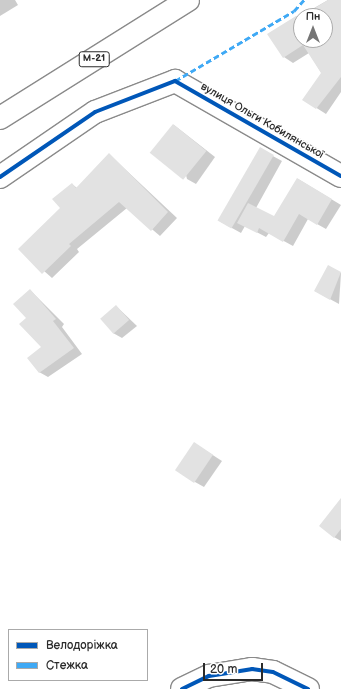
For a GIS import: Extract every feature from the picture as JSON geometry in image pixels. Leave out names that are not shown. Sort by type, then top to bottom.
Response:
[{"type":"main road","name":"М-21","points":[[0,118],[188,0]]},
{"type":"main road","name":"вулиця Ольги Кобилянської","points":[[0,177],[96,112],[175,81],[341,176]]},
{"type":"main road","points":[[182,689],[209,676],[252,669],[273,672],[308,689]]},
{"type":"building","points":[[328,0],[341,0],[341,77],[316,109],[302,100],[321,73],[305,48],[333,48],[333,8],[315,8]]},
{"type":"building","points":[[293,18],[293,48],[298,48],[283,58],[267,34]]},
{"type":"building","points":[[173,124],[206,151],[183,180],[150,153]]},
{"type":"building","points":[[260,147],[274,155],[231,229],[218,221]]},
{"type":"building","points":[[109,153],[168,212],[151,231],[119,202],[69,244],[71,246],[42,274],[18,249],[60,208],[52,199],[72,183],[76,188]]},
{"type":"building","points":[[297,178],[332,199],[317,225],[299,214],[283,242],[259,228],[257,233],[237,223],[248,203],[274,216]]},
{"type":"building","points":[[328,265],[341,272],[330,300],[314,291]]},
{"type":"building","points":[[30,289],[56,319],[53,321],[74,348],[39,373],[27,358],[41,347],[19,324],[26,318],[13,304]]},
{"type":"building","points":[[116,305],[129,320],[113,334],[100,319]]},
{"type":"building","points":[[194,442],[213,455],[194,483],[175,470]]},
{"type":"building","points":[[341,498],[341,529],[334,538],[319,526]]},
{"type":"marked path","points":[[175,81],[294,11],[304,0]]},
{"type":"cycle path","points":[[0,177],[95,112],[175,81],[341,176]]},
{"type":"cycle path","points":[[182,689],[209,676],[252,669],[273,672],[308,689]]}]
